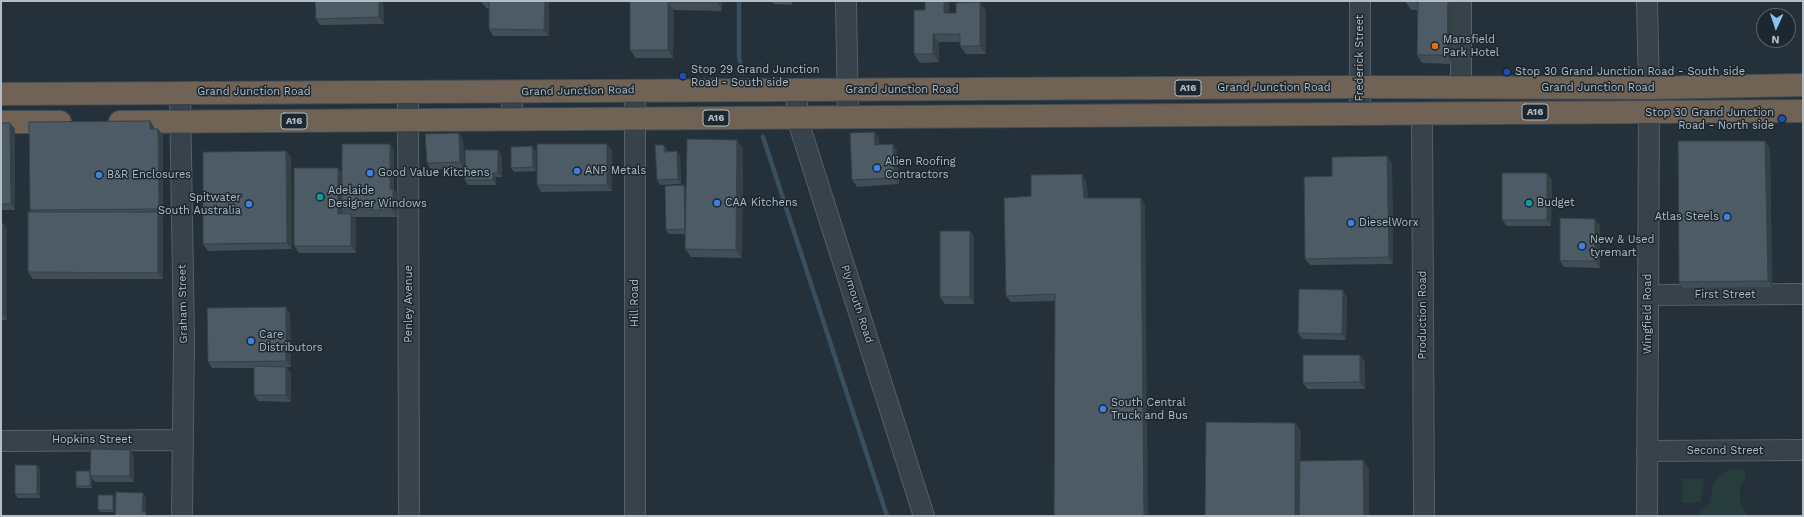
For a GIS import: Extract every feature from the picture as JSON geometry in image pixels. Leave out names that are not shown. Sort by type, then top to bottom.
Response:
[{"type":"highway","name":"Grand Junction Road","points":[[1,94],[1360,87],[1648,88],[1803,85]]},
{"type":"highway","points":[[1648,88],[1649,111]]},
{"type":"highway","points":[[1016,89],[1016,116]]},
{"type":"highway","name":"A16","points":[[1,122],[1360,115],[1649,111],[1803,111]]},
{"type":"street","points":[[846,1],[848,117]]},
{"type":"street","name":"Frederick Street","points":[[1360,1],[1360,115]]},
{"type":"street","points":[[1461,1],[1461,88]]},
{"type":"street","points":[[1647,1],[1648,88]]},
{"type":"street","name":"Hill Road","points":[[635,90],[636,516]]},
{"type":"street","name":"Penley Avenue","points":[[408,91],[409,516]]},
{"type":"street","name":"Plymouth Road","points":[[797,91],[797,118],[924,516]]},
{"type":"street","points":[[511,92],[513,120]]},
{"type":"street","name":"Graham Street","points":[[180,93],[184,341],[182,516]]},
{"type":"street","name":"Wingfield Road","points":[[1647,516],[1649,111]]},
{"type":"street","name":"Production Road","points":[[1422,114],[1424,516]]},
{"type":"street","name":"First Street","points":[[1648,295],[1803,294]]},
{"type":"street","name":"Hopkins Street","points":[[1,440],[182,440]]},
{"type":"street","name":"Second Street","points":[[1647,451],[1803,450]]},
{"type":"green space","points":[[1731,468],[1744,470],[1746,477],[1740,487],[1740,501],[1746,512],[1746,516],[1695,516],[1709,504],[1713,485],[1718,476]]},
{"type":"green space","points":[[1682,479],[1704,479],[1701,502],[1682,503]]},
{"type":"building","points":[[315,1],[379,1],[379,17],[316,19]]},
{"type":"building","points":[[489,1],[545,1],[544,30],[489,29]]},
{"type":"building","points":[[630,1],[717,2],[668,2],[668,50],[630,50]]},
{"type":"building","points":[[925,1],[944,1],[944,13],[956,13],[956,3],[980,2],[980,46],[960,46],[960,34],[933,34],[933,54],[914,54],[914,10],[925,10]]},
{"type":"building","points":[[1405,1],[1448,1],[1447,55],[1417,55],[1418,2]]},
{"type":"building","name":"B&R Enclosures","points":[[150,121],[150,129],[158,129],[159,209],[30,210],[29,122]]},
{"type":"building","points":[[1,123],[10,123],[11,204],[1,204]]},
{"type":"building","name":"Alien Roofing Contractors","points":[[874,132],[875,145],[893,144],[894,178],[852,180],[850,133]]},
{"type":"building","points":[[459,133],[460,162],[427,163],[425,134]]},
{"type":"building","name":"CAA Kitchens","points":[[687,139],[737,140],[736,250],[685,249]]},
{"type":"building","name":"Atlas Steels","points":[[1678,141],[1765,141],[1768,281],[1679,282]]},
{"type":"building","name":"Good Value Kitchens","points":[[342,144],[390,144],[390,189],[393,189],[393,210],[342,210]]},
{"type":"building","name":"ANP Metals","points":[[537,144],[607,144],[607,185],[537,185]]},
{"type":"building","points":[[655,145],[664,145],[664,152],[677,151],[678,179],[657,180]]},
{"type":"building","points":[[532,146],[533,167],[511,168],[511,147]]},
{"type":"building","points":[[465,150],[498,150],[498,173],[493,173],[493,180],[465,180]]},
{"type":"building","name":"Spitwater South Australia","points":[[286,151],[287,243],[203,244],[203,152]]},
{"type":"building","name":"DieselWorx","points":[[1387,156],[1389,257],[1305,259],[1304,177],[1332,176],[1332,157]]},
{"type":"building","name":"Adelaide Designer Windows","points":[[294,168],[338,168],[338,214],[351,214],[351,246],[294,246]]},
{"type":"building","name":"Budget","points":[[1502,173],[1547,173],[1547,220],[1502,220]]},
{"type":"building","name":"South Central Truck and Bus","points":[[1082,174],[1084,198],[1141,198],[1144,516],[1054,516],[1055,294],[1006,296],[1004,198],[1031,196],[1031,175]]},
{"type":"building","points":[[684,185],[685,229],[666,230],[665,186]]},
{"type":"building","points":[[28,212],[158,212],[158,273],[28,272]]},
{"type":"building","name":"New & Used tyremart","points":[[1560,218],[1595,219],[1595,261],[1560,261]]},
{"type":"building","points":[[1,223],[3,223],[3,314],[1,314]]},
{"type":"building","points":[[940,231],[970,231],[970,297],[940,297]]},
{"type":"building","points":[[1299,289],[1343,290],[1342,334],[1298,333]]},
{"type":"building","name":"Care Distributors","points":[[286,307],[286,361],[208,362],[207,308]]},
{"type":"building","points":[[1303,355],[1360,355],[1360,382],[1303,383]]},
{"type":"building","points":[[254,366],[286,367],[286,395],[254,395]]},
{"type":"building","points":[[1206,422],[1295,423],[1295,516],[1205,516]]},
{"type":"building","points":[[91,449],[130,450],[130,476],[90,476]]},
{"type":"building","points":[[1363,460],[1364,516],[1299,516],[1300,461]]},
{"type":"building","points":[[15,465],[37,465],[37,494],[15,494]]},
{"type":"building","points":[[76,471],[90,471],[90,486],[76,486]]},
{"type":"building","points":[[116,492],[143,493],[142,512],[146,512],[146,516],[115,516]]},
{"type":"building","points":[[98,495],[113,495],[113,510],[98,510]]},
{"type":"waterway","points":[[739,1],[739,58],[743,73]]},
{"type":"waterway","points":[[763,137],[887,516]]},
{"type":"place","name":"Mansfield Park Hotel","points":[[1435,46]]},
{"type":"place","name":"Stop 30 Grand Junction Road - South side","points":[[1507,72]]},
{"type":"place","name":"Stop 29 Grand Junction Road - South side","points":[[683,76]]},
{"type":"place","name":"Stop 30 Grand Junction Road - North side","points":[[1782,119]]},
{"type":"place","name":"Alien Roofing Contractors","points":[[877,168]]},
{"type":"place","name":"ANP Metals","points":[[577,171]]},
{"type":"place","name":"Good Value Kitchens","points":[[370,173]]},
{"type":"place","name":"B&R Enclosures","points":[[99,175]]},
{"type":"place","name":"Adelaide Designer Windows","points":[[320,197]]},
{"type":"place","name":"CAA Kitchens","points":[[717,203]]},
{"type":"place","name":"Budget","points":[[1529,203]]},
{"type":"place","name":"Spitwater South Australia","points":[[249,204]]},
{"type":"place","name":"Atlas Steels","points":[[1727,217]]},
{"type":"place","name":"DieselWorx","points":[[1351,223]]},
{"type":"place","name":"New & Used tyremart","points":[[1582,246]]},
{"type":"place","name":"Care Distributors","points":[[251,341]]},
{"type":"place","name":"South Central Truck and Bus","points":[[1103,409]]}]
